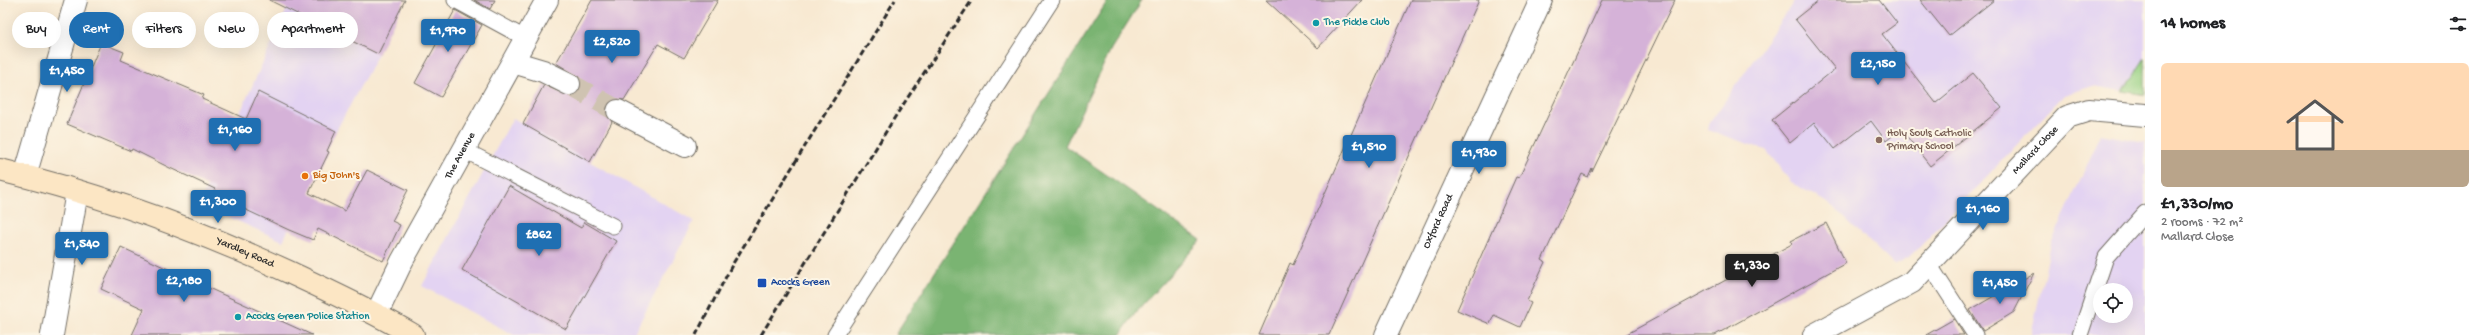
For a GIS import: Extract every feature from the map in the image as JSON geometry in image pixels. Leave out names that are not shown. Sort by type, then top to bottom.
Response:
[{"type":"main road","name":"Yardley Road","points":[[0,170],[77,192],[173,224],[259,259],[377,313],[399,332]]},
{"type":"street","points":[[25,176],[76,0]]},
{"type":"street","name":"The Avenue","points":[[377,313],[464,150],[547,0]]},
{"type":"street","name":"Oxford Road","points":[[1386,335],[1541,0]]},
{"type":"street","points":[[513,62],[543,71],[570,84]]},
{"type":"street","name":"Mallard Close","points":[[1814,335],[1912,282],[2067,117],[2089,110],[2145,115]]},
{"type":"street","points":[[618,111],[685,146]]},
{"type":"street","points":[[52,335],[77,192]]},
{"type":"lane","points":[[455,0],[525,38]]},
{"type":"lane","points":[[835,335],[1052,0]]},
{"type":"lane","points":[[464,150],[613,226]]},
{"type":"lane","points":[[2080,335],[2106,257],[2145,213]]},
{"type":"lane","points":[[1929,264],[1975,335]]},
{"type":"shaded area","name":"Holy Souls Catholic Primary School","points":[[1795,0],[2145,0],[2145,58],[2123,91],[2093,86],[2064,95],[1911,256],[1894,265],[1831,205],[1791,182],[1766,150],[1708,130],[1709,124]]},
{"type":"shaded area","points":[[287,9],[293,12],[286,12]]},
{"type":"shaded area","points":[[358,44],[378,54],[336,131],[283,241],[199,204],[269,48],[358,48]]},
{"type":"shaded area","points":[[513,118],[694,221],[633,335],[514,335],[422,286]]},
{"type":"shaded area","points":[[2101,134],[2145,142],[2145,335],[2031,335],[2051,244]]},
{"type":"green space","points":[[1108,0],[1142,0],[1111,49],[1065,146],[1201,240],[1134,315],[1120,335],[895,335]]},
{"type":"green space","points":[[2145,58],[2145,95],[2123,91]]},
{"type":"building","points":[[269,0],[405,0],[378,54],[358,44],[358,12],[293,12]]},
{"type":"building","points":[[474,0],[495,0],[490,9]]},
{"type":"building","points":[[592,0],[718,0],[684,58],[658,44],[624,100],[617,99],[607,105],[606,112],[612,122],[590,162],[523,124],[544,85],[569,96],[580,90],[581,84],[579,77],[556,63]]},
{"type":"building","name":"The Pickle Club","points":[[1266,0],[1362,0],[1318,48]]},
{"type":"building","points":[[1411,0],[1479,0],[1329,335],[1259,335],[1290,263],[1293,265]]},
{"type":"building","points":[[1602,0],[1675,0],[1592,172],[1592,168],[1588,177],[1582,174],[1542,260],[1545,262],[1527,301],[1531,303],[1520,327],[1494,315],[1490,324],[1457,310],[1516,177],[1519,178]]},
{"type":"building","points":[[1819,0],[1879,0],[1897,23],[1882,34],[1936,103],[1973,73],[2002,108],[1930,166],[1901,129],[1886,141],[1871,121],[1835,149],[1814,123],[1790,143],[1772,120],[1835,69],[1795,19]]},
{"type":"building","points":[[1920,0],[1994,0],[1949,36]]},
{"type":"building","points":[[455,10],[482,25],[441,97],[415,83]]},
{"type":"building","points":[[99,48],[114,48],[124,52],[121,60],[204,95],[202,99],[246,119],[258,92],[336,131],[327,151],[329,152],[309,193],[345,211],[367,170],[408,190],[392,221],[400,225],[383,261],[318,229],[313,240],[212,194],[215,189],[132,149],[131,151],[67,124]]},
{"type":"building","points":[[509,186],[581,228],[584,222],[616,241],[566,329],[462,270]]},
{"type":"building","points":[[1826,223],[1846,263],[1715,335],[1625,335],[1792,244],[1791,241]]},
{"type":"building","points":[[121,247],[312,335],[132,335],[144,309],[101,289]]},
{"type":"building","points":[[2034,273],[2014,312],[1983,331],[1970,310]]},
{"type":"building","points":[[1954,319],[1964,335],[1926,335]]},
{"type":"tunnel","points":[[569,84],[618,111]]},
{"type":"railway","points":[[696,335],[732,265],[895,0]]},
{"type":"railway","points":[[761,335],[895,117],[972,0]]},
{"type":"place","name":"The Pickle Club","points":[[1316,23]]},
{"type":"place","name":"Holy Souls Catholic Primary School","points":[[1879,140]]},
{"type":"place","name":"Big John's","points":[[305,176]]},
{"type":"place","name":"Acocks Green","points":[[762,283]]},
{"type":"place","name":"Acocks Green Police Station","points":[[238,317]]}]
